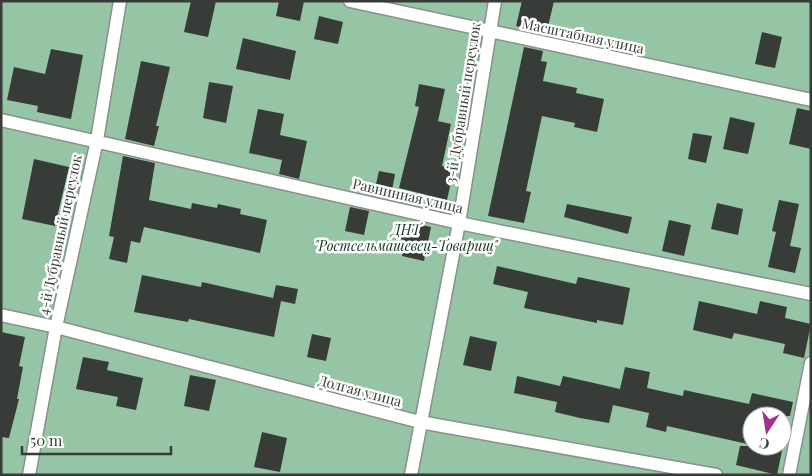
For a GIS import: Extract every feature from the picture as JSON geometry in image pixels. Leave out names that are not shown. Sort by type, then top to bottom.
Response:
[{"type":"lane","name":"4-й Дубравный переулок","points":[[29,475],[56,327],[96,140],[120,1]]},
{"type":"lane","name":"Масштабная улица","points":[[350,1],[811,100]]},
{"type":"lane","name":"3-й Дубравный переулок","points":[[411,475],[459,223],[495,1]]},
{"type":"lane","name":"Равнинная улица","points":[[1,120],[459,223],[811,294]]},
{"type":"lane","name":"Долгая улица","points":[[1,315],[56,327],[420,422],[716,475]]},
{"type":"lane","points":[[789,475],[811,363]]},
{"type":"green space","name":"ДНТ \"Ростсельмашевец-Товарищ\"","points":[[1,1],[811,1],[811,475],[1,475]]},
{"type":"building","points":[[191,1],[216,1],[208,37],[184,32]]},
{"type":"building","points":[[279,1],[304,1],[300,21],[276,16]]},
{"type":"building","points":[[522,1],[554,1],[546,35],[516,26]]},
{"type":"building","points":[[319,16],[343,22],[338,44],[314,39]]},
{"type":"building","points":[[762,32],[782,37],[775,68],[755,64]]},
{"type":"building","points":[[243,38],[296,51],[290,80],[236,69]]},
{"type":"building","points":[[524,47],[543,51],[541,61],[547,62],[543,81],[577,88],[576,93],[604,99],[597,132],[574,127],[575,123],[542,116],[526,191],[531,192],[524,223],[488,216]]},
{"type":"building","points":[[51,49],[83,55],[71,119],[37,112],[38,106],[7,100],[14,67],[45,74]]},
{"type":"building","points":[[141,61],[170,67],[156,126],[159,126],[154,146],[125,139]]},
{"type":"building","points":[[209,82],[233,86],[226,123],[203,118]]},
{"type":"building","points":[[419,84],[445,89],[438,121],[451,124],[442,166],[454,169],[447,200],[399,188],[419,107],[415,106]]},
{"type":"building","points":[[797,108],[811,111],[811,149],[789,144]]},
{"type":"building","points":[[258,109],[284,114],[280,135],[307,141],[299,179],[279,174],[282,160],[249,153]]},
{"type":"building","points":[[730,117],[755,123],[748,154],[723,149]]},
{"type":"building","points":[[693,133],[712,136],[706,163],[688,159]]},
{"type":"building","points":[[123,156],[155,163],[149,200],[191,209],[192,203],[217,208],[218,204],[241,209],[240,214],[267,220],[260,253],[144,227],[140,243],[131,241],[127,263],[109,259],[114,237],[109,236]]},
{"type":"building","points":[[34,159],[69,167],[55,226],[22,219]]},
{"type":"building","points":[[379,171],[395,174],[391,196],[374,193]]},
{"type":"building","points":[[779,200],[799,204],[790,246],[801,248],[795,273],[768,267],[776,232],[772,231]]},
{"type":"building","points":[[717,203],[743,209],[738,235],[711,229]]},
{"type":"building","points":[[567,204],[632,217],[628,234],[564,217]]},
{"type":"building","points":[[350,207],[369,211],[364,235],[345,231]]},
{"type":"building","points":[[669,220],[691,225],[684,256],[662,251]]},
{"type":"building","points":[[403,221],[431,227],[424,261],[402,256],[405,240],[399,239]]},
{"type":"building","points":[[497,266],[576,284],[578,277],[630,288],[623,325],[597,320],[597,323],[524,308],[528,292],[493,284]]},
{"type":"building","points":[[142,275],[201,287],[202,282],[273,298],[276,285],[298,289],[295,304],[281,301],[274,337],[189,319],[188,322],[134,312]]},
{"type":"building","points":[[699,301],[757,314],[760,301],[787,307],[785,318],[811,324],[804,358],[783,353],[785,344],[734,333],[732,339],[693,330]]},
{"type":"building","points":[[1,332],[25,337],[19,366],[23,367],[17,399],[19,399],[9,438],[1,437]]},
{"type":"building","points":[[312,334],[331,338],[326,361],[307,357]]},
{"type":"building","points":[[470,336],[497,342],[491,371],[463,365]]},
{"type":"building","points":[[83,357],[109,362],[107,370],[143,378],[136,410],[116,406],[118,397],[76,389]]},
{"type":"building","points":[[625,367],[650,372],[647,388],[683,396],[684,390],[749,404],[752,393],[793,402],[792,407],[742,406],[742,443],[667,426],[666,432],[646,427],[649,413],[613,405],[609,423],[580,418],[555,412],[557,402],[514,393],[517,376],[560,386],[563,376],[620,389]]},
{"type":"building","points":[[190,375],[216,380],[209,411],[184,406]]},
{"type":"building","points":[[262,432],[287,438],[280,472],[254,467]]},
{"type":"building","points":[[740,446],[742,446],[742,456],[781,456],[777,475],[736,465]]}]
